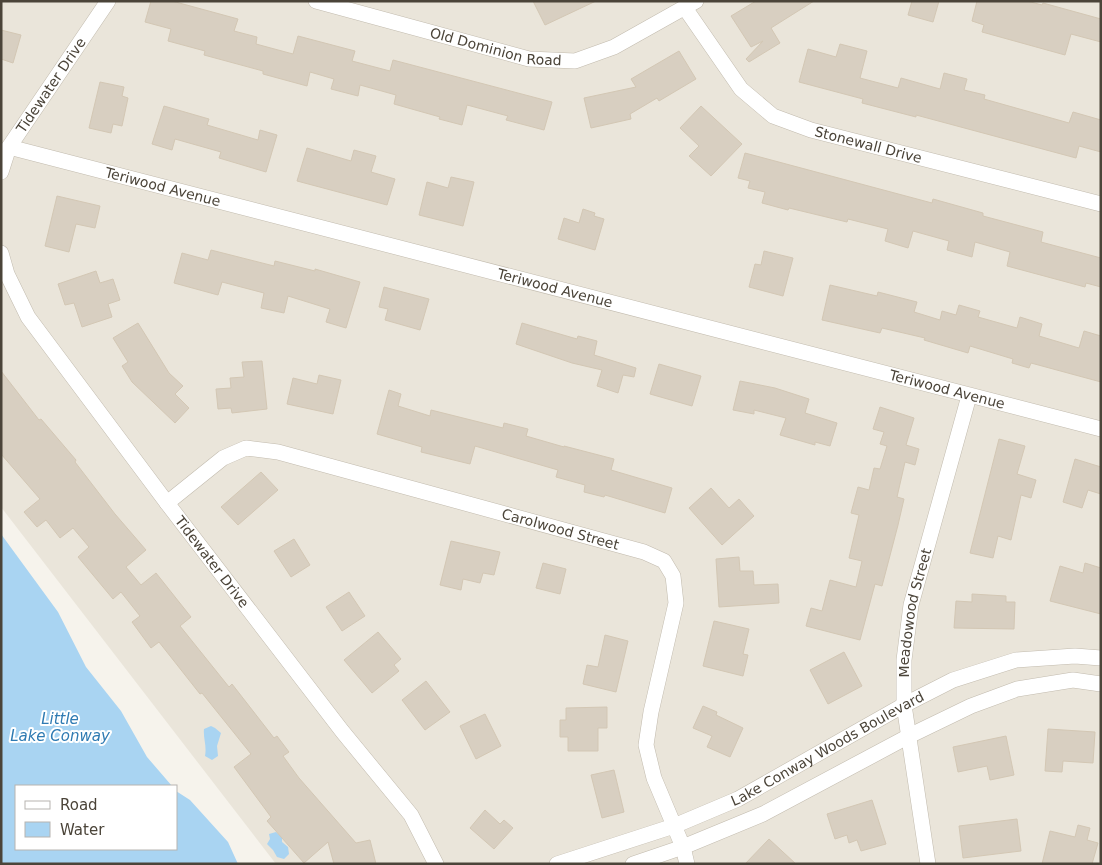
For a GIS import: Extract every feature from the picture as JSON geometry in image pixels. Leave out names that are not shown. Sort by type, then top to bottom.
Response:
[{"type":"street","name":"Tidewater Drive","points":[[1,172],[10,147],[108,1]]},
{"type":"street","name":"Old Dominion Road","points":[[316,1],[344,5],[529,59],[576,61],[614,47],[690,5]]},
{"type":"street","name":"Stonewall Drive","points":[[690,5],[741,89],[773,116],[811,130],[1101,204]]},
{"type":"street","name":"Teriwood Avenue","points":[[10,147],[1101,429]]},
{"type":"street","name":"Tidewater Drive","points":[[1,253],[7,274],[28,317],[167,503],[342,731],[411,815],[436,864]]},
{"type":"street","name":"Meadowood Street","points":[[928,864],[904,705],[904,660],[911,605],[969,396]]},
{"type":"street","name":"Carolwood Street","points":[[167,503],[224,458],[246,448],[278,452],[644,552],[664,561],[673,576],[676,603],[651,712],[646,745],[654,778],[683,847],[687,864]]},
{"type":"street","name":"Lake Conway Woods Boulevard","points":[[557,864],[674,826],[738,799],[904,705],[953,680],[1016,660],[1075,656],[1101,658]]},
{"type":"street","name":"Lake Conway Woods Boulevard","points":[[633,864],[683,847],[763,814],[909,736],[971,706],[1017,689],[1073,680],[1101,684]]},
{"type":"shaded area","points":[[1,1],[1101,1],[1101,864],[276,864],[1,507]]},
{"type":"water","name":"Little Lake Conway","points":[[1,534],[58,612],[86,667],[121,711],[147,757],[171,785],[15,785],[15,850],[178,850],[178,792],[190,800],[228,842],[238,864],[1,864]]},
{"type":"water","points":[[211,726],[221,733],[217,746],[218,756],[212,760],[205,756],[204,732],[204,729]]},
{"type":"water","points":[[276,832],[282,837],[282,842],[288,847],[289,854],[284,859],[277,857],[267,844],[270,839],[269,834]]},
{"type":"building","points":[[151,1],[172,1],[238,19],[234,31],[257,37],[256,44],[293,54],[298,36],[355,51],[352,61],[390,71],[393,60],[552,102],[544,130],[506,120],[508,116],[467,105],[462,125],[394,104],[396,95],[360,85],[358,96],[331,89],[334,79],[310,72],[307,86],[263,74],[263,71],[204,55],[205,51],[168,41],[171,29],[145,22]]},
{"type":"building","points":[[533,1],[596,1],[545,25]]},
{"type":"building","points":[[756,1],[814,1],[771,28],[780,43],[749,62],[746,59],[763,41],[751,47],[731,16]]},
{"type":"building","points":[[912,1],[939,1],[933,22],[908,15]]},
{"type":"building","points":[[977,1],[1027,1],[1042,5],[1043,3],[1101,19],[1101,42],[1071,34],[1065,55],[982,32],[984,25],[972,21]]},
{"type":"building","points":[[1,30],[21,35],[13,63],[1,59]]},
{"type":"building","points":[[840,44],[867,51],[860,78],[898,88],[901,78],[940,89],[944,73],[967,79],[964,90],[985,95],[984,99],[1069,123],[1073,112],[1101,120],[1101,152],[1079,146],[1076,158],[916,115],[916,117],[862,103],[863,99],[799,82],[808,49],[836,57]]},
{"type":"building","points":[[679,51],[696,79],[659,101],[657,98],[630,114],[631,119],[591,128],[584,98],[636,87],[631,79]]},
{"type":"building","points":[[100,82],[124,87],[122,96],[128,98],[122,126],[113,124],[111,133],[89,128]]},
{"type":"building","points":[[164,106],[209,119],[207,125],[258,140],[260,130],[277,135],[266,172],[219,158],[221,152],[175,139],[172,150],[152,144]]},
{"type":"building","points":[[701,106],[742,144],[711,176],[689,156],[699,146],[680,128]]},
{"type":"building","points":[[307,148],[351,161],[354,150],[376,156],[371,172],[395,179],[387,205],[297,181]]},
{"type":"building","points":[[745,153],[932,203],[933,199],[983,213],[983,216],[1043,232],[1041,242],[1101,258],[1101,287],[1086,283],[1085,287],[1007,266],[1010,252],[975,242],[972,257],[947,250],[949,241],[913,231],[908,248],[885,241],[888,229],[848,219],[847,222],[762,203],[765,192],[748,188],[750,181],[738,178]]},
{"type":"building","points":[[451,177],[474,182],[463,226],[419,215],[427,182],[448,188]]},
{"type":"building","points":[[57,196],[100,206],[95,228],[76,224],[69,252],[45,246]]},
{"type":"building","points":[[583,209],[595,213],[594,216],[604,219],[595,250],[558,239],[564,218],[579,223]]},
{"type":"building","points":[[211,250],[274,266],[275,261],[315,271],[315,269],[360,282],[346,328],[326,322],[330,309],[288,296],[284,313],[261,308],[264,293],[222,282],[218,295],[174,283],[182,253],[208,260]]},
{"type":"building","points":[[764,251],[793,258],[783,296],[749,287],[755,264],[761,265]]},
{"type":"building","points":[[96,271],[100,283],[113,279],[120,300],[108,304],[112,317],[82,327],[74,303],[65,305],[58,284]]},
{"type":"building","points":[[830,285],[877,296],[878,292],[917,302],[914,312],[940,320],[942,311],[956,315],[959,305],[980,311],[978,317],[1017,328],[1020,317],[1042,324],[1039,336],[1079,348],[1084,331],[1101,336],[1101,382],[1031,363],[1029,368],[1012,363],[1013,359],[970,346],[968,353],[924,340],[925,338],[882,328],[880,333],[822,320]]},
{"type":"building","points":[[384,287],[429,299],[420,330],[385,320],[388,309],[379,307]]},
{"type":"building","points":[[138,323],[169,373],[183,386],[175,394],[189,408],[175,423],[132,382],[122,366],[128,362],[113,338]]},
{"type":"building","points":[[522,323],[577,339],[578,336],[597,341],[594,355],[636,368],[634,377],[623,375],[618,393],[597,386],[602,370],[572,363],[516,344]]},
{"type":"building","points":[[262,361],[267,409],[232,413],[231,408],[218,409],[216,389],[231,388],[230,378],[244,377],[242,362]]},
{"type":"building","points":[[659,364],[701,376],[692,406],[650,394]]},
{"type":"building","points":[[1,371],[39,420],[41,419],[76,460],[75,462],[115,514],[146,550],[126,567],[141,585],[156,573],[191,617],[180,626],[229,687],[232,684],[274,738],[277,736],[289,752],[283,756],[299,778],[356,843],[370,840],[376,864],[334,864],[328,842],[304,863],[267,821],[271,817],[234,767],[251,754],[159,642],[151,648],[132,622],[140,616],[121,592],[113,599],[78,557],[89,547],[73,528],[60,538],[46,520],[37,527],[24,512],[40,499],[1,454]]},
{"type":"building","points":[[319,375],[341,380],[333,414],[287,404],[293,378],[317,384]]},
{"type":"building","points":[[740,381],[775,388],[809,399],[805,413],[837,423],[830,446],[815,442],[815,445],[780,435],[786,418],[754,410],[754,414],[733,410]]},
{"type":"building","points":[[389,390],[401,394],[398,406],[430,416],[431,410],[503,428],[504,423],[528,429],[526,436],[614,459],[611,470],[672,488],[665,513],[605,495],[604,497],[584,492],[585,485],[556,477],[558,470],[475,446],[470,464],[421,452],[422,447],[377,434]]},
{"type":"building","points":[[880,407],[914,418],[906,445],[919,449],[915,465],[905,462],[897,497],[904,499],[898,525],[882,586],[875,584],[860,640],[806,626],[811,608],[822,611],[830,580],[856,587],[862,561],[849,558],[859,515],[851,513],[858,487],[869,490],[874,468],[880,469],[887,446],[880,444],[884,432],[873,429]]},
{"type":"building","points":[[999,439],[1025,446],[1017,474],[1036,480],[1031,498],[1021,495],[1011,540],[998,536],[993,558],[970,553]]},
{"type":"building","points":[[1075,459],[1101,467],[1101,494],[1088,490],[1082,508],[1063,502]]},
{"type":"building","points":[[261,472],[278,490],[238,525],[221,507]]},
{"type":"building","points":[[711,488],[729,508],[739,499],[754,516],[722,545],[689,508]]},
{"type":"building","points":[[294,539],[310,565],[291,577],[274,551]]},
{"type":"building","points":[[451,541],[500,552],[494,575],[483,573],[480,583],[463,579],[461,590],[440,585]]},
{"type":"building","points":[[739,557],[740,571],[753,571],[754,585],[778,584],[779,603],[719,607],[716,559]]},
{"type":"building","points":[[543,563],[566,569],[560,594],[536,588]]},
{"type":"building","points":[[1085,563],[1101,568],[1101,614],[1050,601],[1060,566],[1083,573]]},
{"type":"building","points":[[349,592],[365,616],[342,631],[326,607]]},
{"type":"building","points":[[972,594],[1006,596],[1006,602],[1015,602],[1014,629],[954,628],[956,601],[972,602]]},
{"type":"building","points":[[714,621],[749,629],[743,654],[748,655],[743,676],[703,666]]},
{"type":"building","points":[[378,632],[401,659],[394,665],[399,671],[372,693],[344,660]]},
{"type":"building","points":[[605,635],[628,641],[616,692],[583,684],[587,665],[598,667]]},
{"type":"building","points":[[844,652],[862,686],[828,704],[810,670]]},
{"type":"building","points":[[426,681],[450,712],[425,730],[402,700]]},
{"type":"building","points":[[703,706],[717,712],[716,715],[743,728],[730,757],[707,747],[712,736],[693,728]]},
{"type":"building","points":[[607,707],[607,728],[598,728],[598,751],[568,751],[568,737],[560,737],[560,720],[566,720],[566,708]]},
{"type":"building","points":[[485,714],[501,746],[476,759],[460,726]]},
{"type":"building","points":[[1048,729],[1095,732],[1093,763],[1063,761],[1062,772],[1045,771]]},
{"type":"building","points":[[1006,736],[1014,775],[990,780],[987,766],[958,772],[953,747]]},
{"type":"building","points":[[614,770],[624,812],[602,818],[591,775]]},
{"type":"building","points":[[872,800],[886,844],[861,851],[857,840],[849,843],[847,835],[835,839],[827,814]]},
{"type":"building","points":[[485,810],[500,824],[504,820],[513,828],[494,849],[470,828]]},
{"type":"building","points":[[1017,819],[1021,851],[963,858],[959,826]]},
{"type":"building","points":[[1078,825],[1090,828],[1087,840],[1098,843],[1092,864],[1042,864],[1050,831],[1075,837]]},
{"type":"building","points":[[769,839],[796,864],[745,864]]}]
